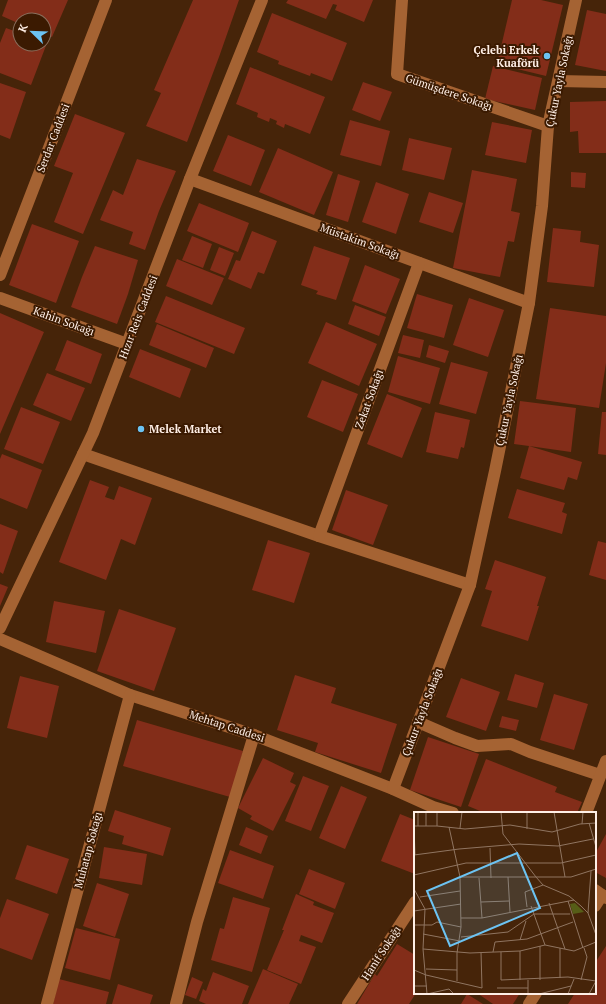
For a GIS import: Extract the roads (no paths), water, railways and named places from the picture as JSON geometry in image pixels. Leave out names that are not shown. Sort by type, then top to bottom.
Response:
[{"type":"street","name":"Serdar Caddesi","points":[[0,275],[106,0]]},
{"type":"street","name":"Hızır Reis Caddesi","points":[[0,628],[93,433],[190,179],[262,0]]},
{"type":"street","name":"Gümüşdere Sokağı","points":[[402,0],[397,74],[548,126]]},
{"type":"street","name":"Çukur Yayla Sokağı","points":[[393,789],[470,585],[529,303],[542,206],[548,126],[576,0]]},
{"type":"street","points":[[559,81],[606,82]]},
{"type":"street","name":"Müstakim Sokağı","points":[[190,179],[529,303]]},
{"type":"street","name":"Zekat Sokağı","points":[[319,536],[420,263]]},
{"type":"street","name":"Kahin Sokağı","points":[[0,298],[128,344]]},
{"type":"street","points":[[84,454],[319,536],[470,585]]},
{"type":"street","name":"Mehtap Caddesi","points":[[0,639],[130,695],[254,735],[393,789],[433,807],[450,812]]},
{"type":"street","name":"Muhatap Sokağı","points":[[47,1004],[130,695]]},
{"type":"street","points":[[418,722],[477,746],[512,744],[530,752],[600,775]]},
{"type":"street","points":[[176,1004],[197,922],[254,735]]},
{"type":"street","points":[[586,812],[606,761]]},
{"type":"street","points":[[596,904],[601,895]]},
{"type":"street","name":"Hanif Sokağı","points":[[348,1004],[414,904]]},
{"type":"street","points":[[529,1004],[535,994]]},
{"type":"place","name":"Çelebi Erkek Kuaförü","points":[[547,56]]},
{"type":"place","name":"Melek Market","points":[[141,429]]}]
